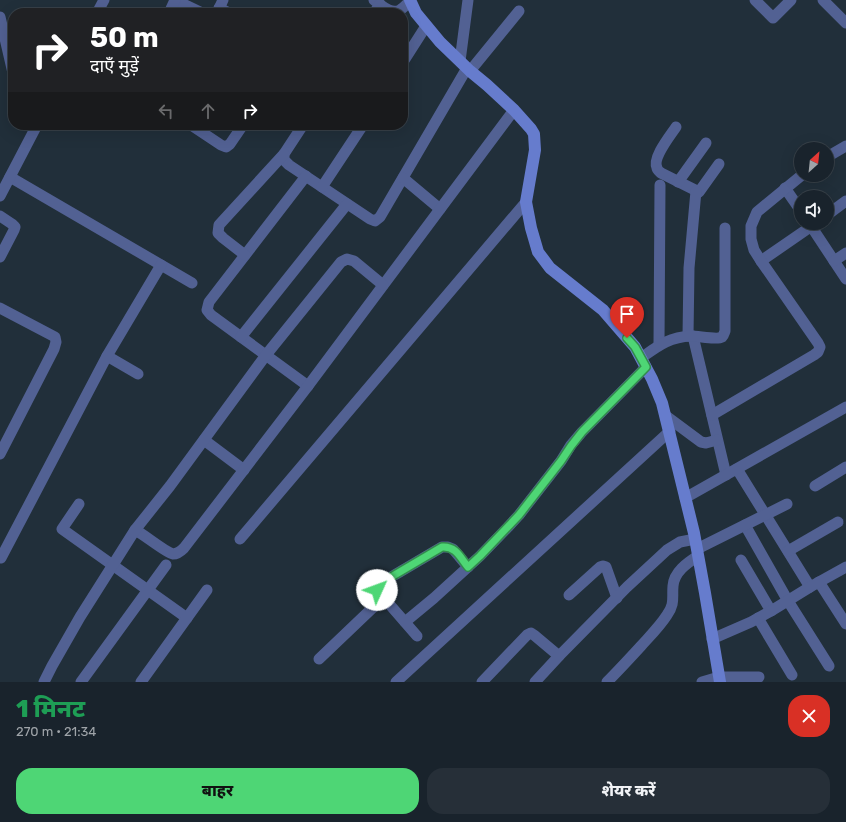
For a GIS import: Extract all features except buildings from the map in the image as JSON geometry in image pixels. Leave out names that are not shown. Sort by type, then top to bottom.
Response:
[{"type":"main road","points":[[410,1],[416,13],[440,42],[514,110],[531,129],[534,134],[535,150],[526,202],[531,228],[538,252],[550,268],[603,310],[635,347],[662,403],[670,431],[696,548],[719,680]]},
{"type":"street","points":[[175,0],[192,8]]},
{"type":"street","points":[[466,67],[468,0]]},
{"type":"street","points":[[755,0],[773,18],[791,0]]},
{"type":"street","points":[[823,0],[846,23]]},
{"type":"street","points":[[401,8],[410,1]]},
{"type":"street","points":[[284,154],[284,160],[289,165],[375,221],[380,217],[466,67],[519,11]]},
{"type":"street","points":[[0,17],[4,51],[8,61]]},
{"type":"street","points":[[408,54],[426,26]]},
{"type":"street","points":[[135,530],[174,554],[179,553],[184,548],[308,386],[514,110]]},
{"type":"street","points":[[676,127],[657,156],[657,169],[661,173],[699,192],[719,164]]},
{"type":"street","points":[[0,196],[34,130]]},
{"type":"street","points":[[198,130],[226,147],[230,144],[240,130]]},
{"type":"street","points":[[245,255],[218,233],[219,225],[284,154],[300,130]]},
{"type":"street","points":[[322,187],[360,130]]},
{"type":"street","points":[[678,182],[706,142]]},
{"type":"street","points":[[834,153],[846,146]]},
{"type":"street","points":[[306,176],[209,302],[207,310],[211,315],[308,386]]},
{"type":"street","points":[[10,177],[192,282]]},
{"type":"street","points":[[403,178],[440,209]]},
{"type":"street","points":[[712,415],[814,355],[818,352],[820,347],[761,261],[754,250],[751,239],[751,226],[757,212],[794,182]]},
{"type":"street","points":[[659,345],[660,185]]},
{"type":"street","points":[[786,188],[794,200]]},
{"type":"street","points":[[696,191],[689,268],[690,336],[712,415],[726,475]]},
{"type":"street","points":[[834,210],[846,201]]},
{"type":"street","points":[[240,539],[526,202]]},
{"type":"street","points":[[241,337],[347,204]]},
{"type":"street","points":[[0,216],[15,227],[0,257]]},
{"type":"street","points":[[405,622],[480,556],[519,515],[582,432],[659,345],[677,338],[690,336],[721,338],[724,335],[725,228]]},
{"type":"street","points":[[761,261],[804,230]]},
{"type":"street","points":[[816,230],[846,279]]},
{"type":"street","points":[[834,261],[846,253]]},
{"type":"street","points":[[44,682],[80,617],[135,530],[170,486],[266,356],[341,262],[347,259],[354,261],[383,285]]},
{"type":"street","points":[[1,558],[108,356],[161,264]]},
{"type":"street","points":[[0,308],[55,337],[56,342],[54,349],[0,454]]},
{"type":"street","points":[[108,356],[138,374]]},
{"type":"street","points":[[685,498],[846,407]]},
{"type":"street","points":[[666,416],[701,442],[706,443],[717,440]]},
{"type":"street","points":[[396,682],[670,431]]},
{"type":"street","points":[[204,440],[244,470]]},
{"type":"street","points":[[815,486],[846,467]]},
{"type":"street","points":[[737,469],[788,551],[846,624]]},
{"type":"street","points":[[79,504],[62,529],[186,618]]},
{"type":"street","points":[[607,682],[655,631],[666,617],[671,609],[675,577],[687,563],[696,548],[786,504]]},
{"type":"street","points":[[788,551],[838,522]]},
{"type":"street","points":[[745,525],[788,601],[829,666]]},
{"type":"street","points":[[535,682],[559,656],[666,550],[680,542],[696,548]]},
{"type":"street","points":[[417,636],[377,590],[378,586],[442,547],[454,549],[468,567]]},
{"type":"street","points":[[741,560],[771,611]]},
{"type":"street","points":[[81,682],[166,565]]},
{"type":"street","points":[[569,595],[603,566],[606,567],[617,598]]},
{"type":"street","points":[[712,639],[758,618],[846,567]]},
{"type":"street","points":[[141,682],[207,590]]},
{"type":"street","points":[[319,659],[384,597]]},
{"type":"street","points":[[758,618],[792,675]]},
{"type":"street","points":[[482,682],[527,635],[531,633],[559,656]]},
{"type":"street","points":[[702,682],[759,677]]},
{"type":"route","points":[[377,590],[381,583],[442,547],[454,549],[468,567],[508,528],[582,432],[646,367],[635,347],[627,338]]}]
